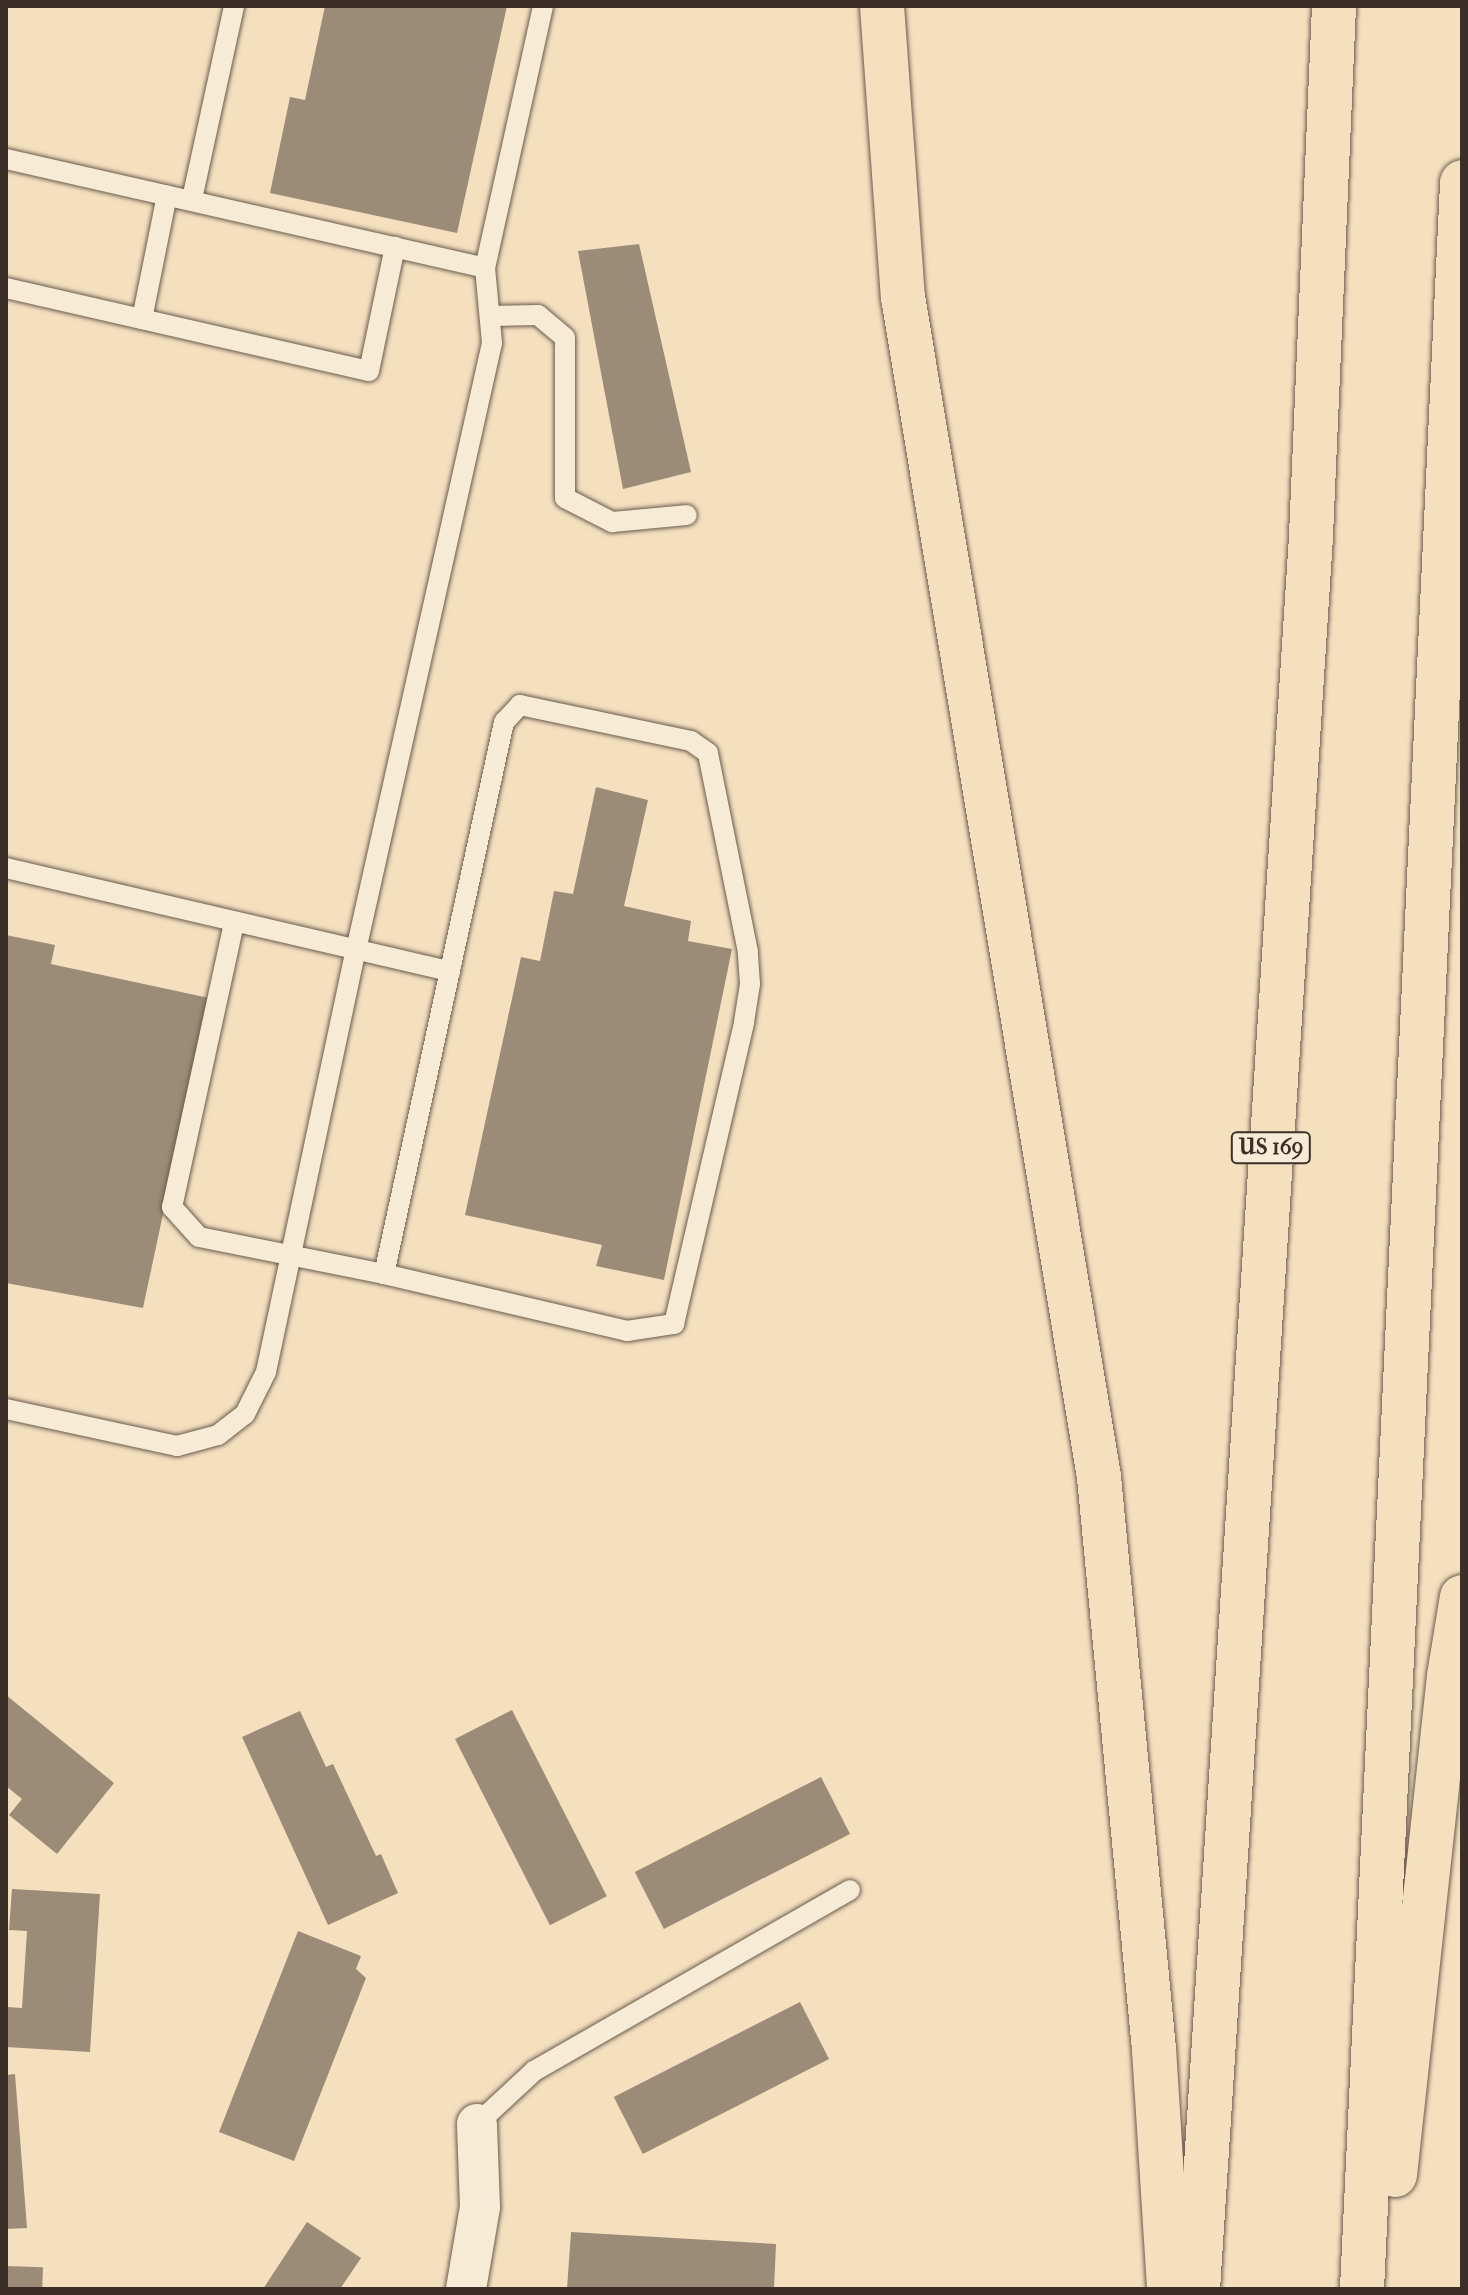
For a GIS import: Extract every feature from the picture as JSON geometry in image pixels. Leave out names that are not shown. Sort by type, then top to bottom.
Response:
[{"type":"highway","points":[[882,6],[903,297],[1099,1477],[1154,2049],[1169,2289]]},
{"type":"highway","name":"US 169","points":[[1198,2289],[1311,535],[1334,6]]},
{"type":"highway","points":[[1362,2289],[1462,182]]},
{"type":"highway","points":[[1383,2289],[1447,1691],[1462,1597]]},
{"type":"street","points":[[466,2289],[480,2207],[477,2124]]},
{"type":"lane","points":[[192,199],[234,6]]},
{"type":"lane","points":[[6,1409],[177,1446],[218,1435],[245,1414],[266,1372],[356,950],[492,343],[485,268],[543,6]]},
{"type":"lane","points":[[6,159],[485,268]]},
{"type":"lane","points":[[142,319],[167,195]]},
{"type":"lane","points":[[6,288],[369,371],[395,247]]},
{"type":"lane","points":[[490,316],[538,315],[565,338],[565,498],[612,522],[687,515]]},
{"type":"lane","points":[[234,923],[172,1207],[199,1237],[384,1274],[627,1331],[674,1324],[744,1022],[750,984],[748,952],[708,753],[691,741],[520,705],[504,722],[384,1274]]},
{"type":"lane","points":[[6,868],[450,971]]},
{"type":"lane","points":[[477,2124],[534,2071],[850,1890]]},
{"type":"building","points":[[325,6],[507,6],[457,233],[270,193],[290,97],[305,100]]},
{"type":"building","points":[[639,244],[691,472],[623,489],[578,251]]},
{"type":"building","points":[[596,787],[648,800],[624,906],[691,921],[688,941],[732,949],[664,1280],[596,1266],[602,1245],[465,1215],[521,957],[540,961],[554,891],[573,894]]},
{"type":"building","points":[[6,935],[55,945],[51,964],[209,998],[143,1308],[6,1283]]},
{"type":"building","points":[[6,1695],[114,1783],[57,1854],[9,1815],[22,1799],[6,1786]]},
{"type":"building","points":[[512,1710],[607,1896],[550,1925],[455,1739]]},
{"type":"building","points":[[300,1711],[326,1767],[333,1764],[376,1856],[381,1854],[398,1893],[328,1925],[242,1737]]},
{"type":"building","points":[[821,1777],[850,1834],[664,1929],[635,1872]]},
{"type":"building","points":[[12,1889],[100,1894],[90,2052],[6,2047],[7,2007],[22,2008],[27,1931],[9,1930]]},
{"type":"building","points":[[298,1931],[361,1956],[356,1969],[366,1978],[294,2161],[219,2132]]},
{"type":"building","points":[[800,2002],[829,2059],[643,2154],[614,2097]]},
{"type":"building","points":[[15,2074],[27,2228],[6,2229],[6,2075]]},
{"type":"building","points":[[307,2222],[361,2258],[340,2289],[263,2289]]},
{"type":"building","points":[[571,2232],[776,2244],[774,2289],[567,2289]]},
{"type":"building","points":[[6,2266],[43,2267],[42,2289],[6,2289]]}]
